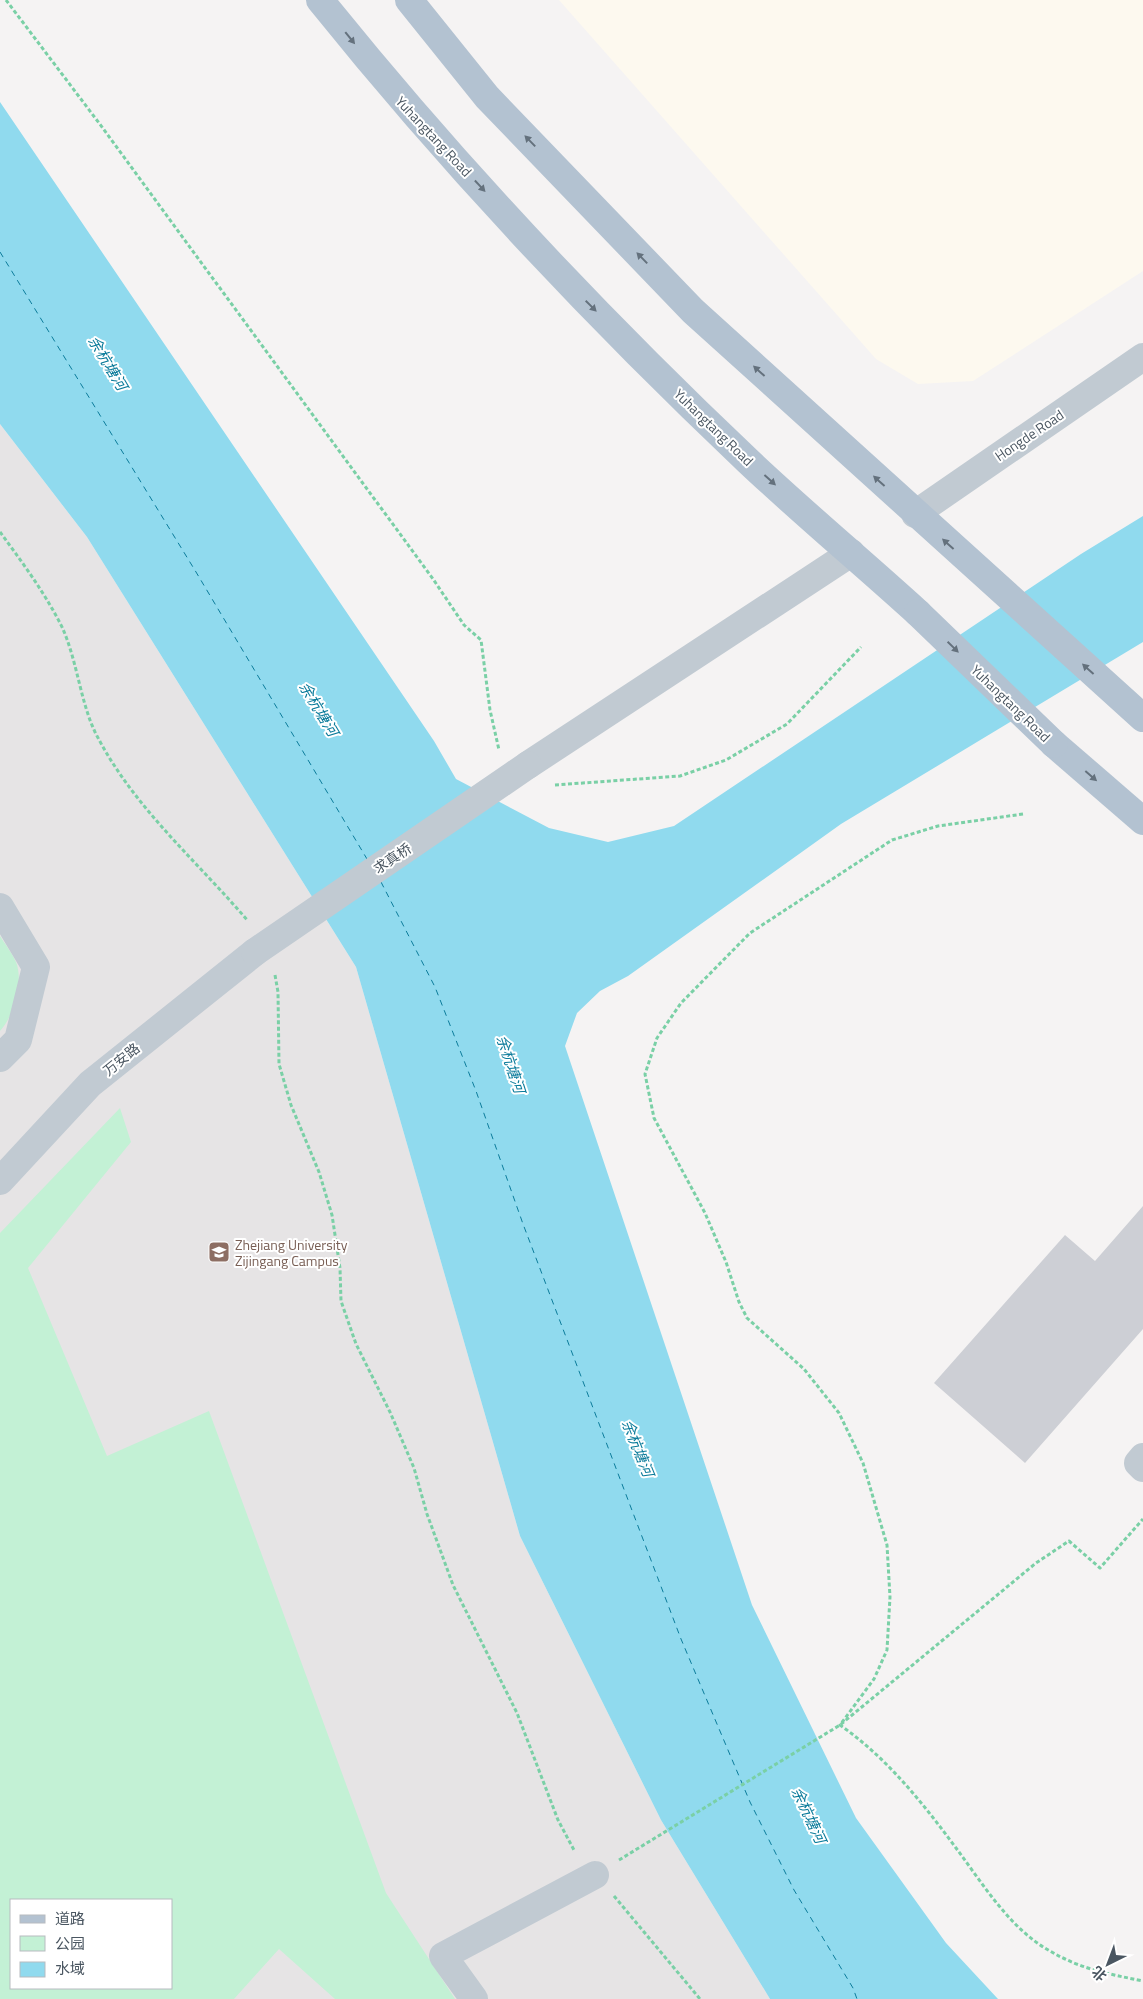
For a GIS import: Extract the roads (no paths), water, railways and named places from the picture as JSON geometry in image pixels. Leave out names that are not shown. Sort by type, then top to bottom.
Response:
[{"type":"main road","name":"Yuhangtang Road","points":[[320,0],[394,92],[584,300],[748,461],[918,613],[1054,744],[1143,821]]},
{"type":"main road","points":[[409,0],[487,97],[693,311],[915,514],[1134,710]]},
{"type":"street","name":"Hongde Road","points":[[915,514],[1143,357]]},
{"type":"street","name":"求真桥","points":[[260,949],[516,760],[851,553]]},
{"type":"street","points":[[0,907],[36,967],[18,1040],[0,1058]]},
{"type":"street","name":"万安路","points":[[0,1181],[90,1084],[260,949]]},
{"type":"street","points":[[1143,1457],[1138,1463],[1143,1468]]},
{"type":"street","points":[[474,1999],[443,1956],[595,1875]]},
{"type":"water","name":"余杭塘河","points":[[0,102],[434,741],[456,779],[549,828],[608,842],[674,826],[1081,554],[1143,516],[1143,642],[841,824],[628,976],[600,991],[577,1013],[565,1046],[752,1605],[856,1818],[946,1943],[998,1999],[770,1999],[661,1820],[520,1536],[356,967],[87,537],[0,424]]},
{"type":"place","name":"Zhejiang University Zijingang Campus","points":[[219,1252]]}]
